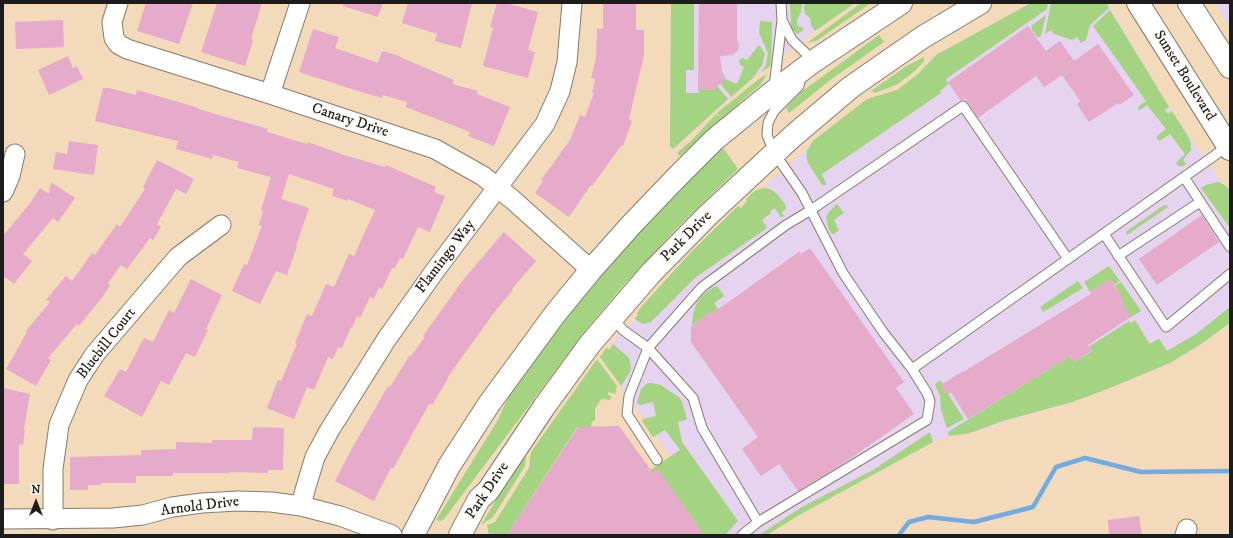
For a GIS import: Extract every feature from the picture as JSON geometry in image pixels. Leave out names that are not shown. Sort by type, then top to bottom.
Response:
[{"type":"main road","points":[[413,535],[449,466],[489,404],[555,314],[591,270],[678,176],[714,140],[808,65],[901,3]]},
{"type":"main road","name":"Park Drive","points":[[462,533],[479,499],[488,491],[544,407],[590,344],[651,273],[703,220],[793,136],[851,87],[923,37],[980,3]]},
{"type":"main road","name":"Sunset Boulevard","points":[[1138,3],[1229,148]]},
{"type":"main road","points":[[1189,3],[1226,59]]},
{"type":"main road","points":[[1206,3],[1220,28],[1226,59]]},
{"type":"street","name":"Canary Drive","points":[[118,3],[112,22],[114,38],[118,44],[127,49],[270,94],[435,149],[483,176],[591,270]]},
{"type":"street","points":[[270,94],[300,3]]},
{"type":"street","name":"Flamingo Way","points":[[301,506],[304,490],[315,457],[329,431],[386,340],[434,272],[545,124],[560,91],[567,62],[572,3]]},
{"type":"street","points":[[3,192],[10,176],[15,154]]},
{"type":"street","name":"Bluebill Court","points":[[53,520],[52,469],[59,425],[78,380],[95,354],[178,256],[221,225]]},
{"type":"street","name":"Arnold Drive","points":[[3,519],[53,520],[128,517],[143,515],[172,507],[202,503],[238,501],[271,502],[301,506],[340,516],[392,535]]},
{"type":"lane","points":[[774,91],[782,20],[781,3]]},
{"type":"lane","points":[[742,535],[758,522],[927,420],[930,401],[927,393],[912,369],[883,332],[843,273],[802,192],[775,154],[767,135],[768,123],[774,111],[799,86],[808,65],[792,40],[782,20]]},
{"type":"lane","points":[[657,460],[627,414],[629,396],[648,348],[702,287],[786,225],[811,210],[963,106],[1068,259]]},
{"type":"lane","points":[[912,369],[1184,177],[1229,148]]},
{"type":"lane","points":[[1184,177],[1230,247]]},
{"type":"lane","points":[[1118,256],[1200,202]]},
{"type":"lane","points":[[1104,234],[1166,327],[1230,274]]},
{"type":"lane","points":[[612,317],[623,330],[648,348],[693,398],[702,428],[758,522]]},
{"type":"shaded area","points":[[671,3],[855,3],[753,78],[673,149],[670,146]]},
{"type":"shaded area","points":[[1031,3],[1107,3],[1169,107],[1222,183],[1230,190],[1230,323],[1201,344],[1170,363],[1105,390],[970,433],[949,436],[933,442],[801,514],[767,535],[724,535],[629,396],[600,357],[755,194],[809,147],[821,134],[867,99],[897,90],[918,74],[936,55]]},
{"type":"shaded area","points":[[1215,3],[1230,3],[1230,28]]},
{"type":"green space","points":[[671,3],[694,3],[694,70],[686,70],[686,93],[699,93],[698,89],[713,90],[717,86],[728,99],[673,149],[670,146]]},
{"type":"green space","points":[[790,3],[802,3],[801,12],[797,20],[798,26],[804,28],[798,34],[791,27]]},
{"type":"green space","points":[[805,3],[855,3],[815,31],[811,25],[810,18],[805,14]]},
{"type":"green space","points":[[861,3],[871,3],[816,41],[807,43]]},
{"type":"green space","points":[[1031,3],[1048,3],[1047,9],[946,79],[949,84],[940,91],[941,93],[822,174],[826,185],[822,185],[808,163],[806,155],[813,141],[867,99],[897,90],[918,74],[936,55]]},
{"type":"green space","points":[[1051,3],[1107,3],[1109,8],[1090,25],[1086,40],[1081,43],[1077,37],[1072,40],[1054,34],[1051,30],[1045,34]]},
{"type":"green space","points":[[1110,10],[1169,107],[1165,110],[1168,114],[1172,111],[1189,138],[1191,150],[1183,160],[1186,164],[1183,166],[1178,166],[1176,163],[1185,154],[1170,134],[1160,141],[1157,139],[1157,136],[1166,129],[1147,105],[1140,110],[1138,109],[1138,107],[1146,101],[1093,26]]},
{"type":"green space","points":[[1046,15],[1041,36],[1038,38],[1031,29],[1031,26]]},
{"type":"green space","points":[[760,21],[772,22],[771,62],[770,66],[762,72],[766,65],[768,53],[759,33]]},
{"type":"green space","points":[[879,35],[884,42],[833,78],[789,113],[786,108],[801,92]]},
{"type":"green space","points":[[759,45],[765,54],[762,65],[753,78],[731,97],[720,83],[726,79],[737,84],[744,67],[740,65],[739,60],[742,58],[747,60]]},
{"type":"green space","points":[[924,57],[924,61],[916,70],[898,84],[875,93],[871,91],[905,67]]},
{"type":"green space","points":[[767,74],[761,84],[680,156],[677,153],[692,140],[716,114],[718,116],[719,115],[717,113]]},
{"type":"green space","points":[[723,148],[738,169],[678,227],[622,287],[586,330],[444,519],[441,521],[436,520],[498,420],[512,388],[585,289],[680,188]]},
{"type":"green space","points":[[1218,182],[1225,185],[1230,190],[1230,228],[1201,188]]},
{"type":"green space","points":[[759,189],[770,189],[777,194],[785,204],[786,209],[782,212],[784,216],[781,218],[775,208],[770,211],[771,213],[762,220],[767,228],[695,278],[651,322],[643,324],[636,320],[635,318],[641,307],[694,249],[738,206],[741,208],[747,201],[746,199],[752,193]]},
{"type":"green space","points":[[837,204],[844,213],[834,220],[839,230],[832,234],[829,230],[826,217]]},
{"type":"green space","points":[[1164,205],[1167,205],[1168,207],[1127,235],[1127,231]]},
{"type":"green space","points":[[1109,266],[1120,281],[1114,285],[1110,279],[1090,292],[1084,282]]},
{"type":"green space","points":[[1078,281],[1083,288],[1043,312],[1040,307]]},
{"type":"green space","points":[[1121,282],[1141,311],[1131,317],[1115,286]]},
{"type":"green space","points":[[715,286],[718,287],[724,296],[714,303],[718,309],[713,313],[712,311],[692,325],[693,314],[697,302],[705,293]]},
{"type":"green space","points":[[1230,307],[1230,323],[1201,344],[1170,363],[1072,402],[1003,421],[970,433],[949,436],[948,432],[1070,356],[1074,362],[1092,351],[1090,346],[1129,321],[1131,323],[1135,320],[1150,344],[1158,339],[1167,351],[1196,334]]},
{"type":"green space","points":[[613,344],[629,358],[631,366],[630,372],[621,386],[600,357],[606,348],[610,349]]},
{"type":"green space","points":[[597,359],[617,386],[615,394],[608,392],[608,395],[611,396],[610,400],[601,399],[595,409],[595,421],[592,421],[591,427],[577,427],[507,535],[489,535],[487,525],[495,522],[529,468],[531,452]]},
{"type":"green space","points":[[939,381],[943,384],[941,385],[964,419],[947,428],[941,410],[940,396],[935,384]]},
{"type":"green space","points":[[648,383],[661,385],[680,398],[687,419],[678,422],[682,442],[738,521],[725,535],[704,535],[658,470],[653,473],[650,470],[680,450],[665,430],[653,437],[642,421],[643,419],[656,416],[653,402],[640,405],[637,403],[641,389]]},
{"type":"green space","points":[[930,432],[933,442],[801,514],[767,535],[759,535],[802,507],[873,470]]},
{"type":"green space","points":[[524,454],[526,458],[525,466],[493,517],[481,525]]},
{"type":"building","points":[[146,3],[193,3],[179,44],[137,31]]},
{"type":"building","points":[[217,3],[262,3],[251,39],[253,40],[245,66],[201,52]]},
{"type":"building","points":[[343,3],[383,3],[378,17],[343,6]]},
{"type":"building","points":[[408,3],[472,3],[461,48],[435,41],[437,34],[402,23]]},
{"type":"building","points":[[497,3],[506,3],[538,12],[528,50],[535,52],[528,78],[483,66],[493,28],[490,27]]},
{"type":"building","points":[[603,3],[636,3],[636,30],[644,30],[644,55],[629,119],[632,121],[623,146],[621,146],[592,186],[591,185],[569,217],[535,193],[543,181],[541,180],[570,140],[580,115],[585,117],[594,93],[592,93],[595,79],[591,78],[596,58],[597,29],[603,29]]},
{"type":"building","points":[[699,3],[737,3],[738,50],[733,55],[720,56],[722,71],[726,79],[713,90],[698,89]]},
{"type":"building","points":[[63,20],[64,47],[16,49],[15,22]]},
{"type":"building","points":[[1028,26],[1046,51],[1060,41],[1074,61],[1098,44],[1134,95],[1119,105],[1118,103],[1089,122],[1077,104],[1080,101],[1062,75],[1044,87],[1036,76],[978,118],[965,98],[961,101],[948,82]]},
{"type":"building","points":[[313,29],[339,37],[335,48],[378,63],[382,51],[400,56],[454,80],[452,84],[478,91],[477,94],[510,107],[494,146],[468,136],[470,132],[406,107],[407,102],[383,95],[382,98],[299,72]]},
{"type":"building","points":[[68,56],[73,68],[77,66],[83,79],[49,95],[38,70]]},
{"type":"building","points":[[103,88],[109,88],[136,95],[137,90],[268,129],[267,132],[307,144],[308,142],[344,155],[385,167],[386,165],[436,187],[434,192],[445,196],[430,232],[418,227],[403,259],[400,258],[394,269],[392,268],[382,289],[379,287],[374,299],[370,297],[360,318],[357,316],[342,348],[338,347],[333,359],[328,357],[314,390],[307,387],[294,419],[267,408],[278,380],[281,381],[297,344],[295,343],[307,314],[312,316],[326,284],[334,287],[349,254],[354,256],[375,210],[348,199],[348,201],[332,196],[334,189],[289,174],[281,199],[309,208],[287,275],[276,271],[260,304],[232,291],[244,264],[247,265],[262,226],[259,225],[263,211],[261,210],[271,177],[237,168],[239,162],[213,155],[212,159],[176,149],[178,141],[95,121]]},
{"type":"building","points":[[69,141],[98,145],[94,175],[53,169],[56,152],[67,154]]},
{"type":"building","points":[[157,160],[194,179],[186,194],[176,189],[157,224],[161,227],[153,240],[150,238],[127,269],[121,265],[108,283],[110,286],[103,296],[79,326],[77,324],[48,358],[51,360],[36,386],[6,369],[27,332],[26,331],[50,302],[46,300],[66,276],[72,281],[92,253],[95,255],[117,224],[120,227],[145,189],[143,187]]},
{"type":"building","points":[[51,182],[75,198],[58,222],[53,218],[23,254],[32,261],[14,284],[3,276],[3,236],[31,202],[40,188],[49,194]]},
{"type":"building","points":[[1202,215],[1219,242],[1157,285],[1139,259]]},
{"type":"building","points":[[504,232],[536,261],[496,310],[447,378],[448,379],[432,405],[429,404],[393,469],[391,468],[374,501],[335,481],[388,386],[390,387],[410,355],[411,356],[425,337],[423,336],[463,280]]},
{"type":"building","points":[[810,248],[904,382],[896,388],[914,414],[844,463],[798,491],[779,464],[761,476],[742,449],[758,437],[691,342],[691,326],[712,311],[713,313],[800,251],[801,254]]},
{"type":"building","points":[[191,279],[222,295],[195,357],[186,353],[169,385],[161,381],[142,417],[104,396],[120,369],[126,372],[144,338],[153,342],[169,310],[174,313]]},
{"type":"building","points":[[1110,279],[1124,301],[1122,302],[1131,317],[1088,345],[1092,350],[1074,362],[1070,356],[968,419],[951,392],[947,395],[941,385],[1091,294],[1090,292]]},
{"type":"building","points":[[3,388],[30,394],[23,445],[19,444],[19,484],[3,484]]},
{"type":"building","points":[[619,426],[653,473],[658,469],[704,535],[507,535],[578,427]]},
{"type":"building","points":[[253,427],[284,428],[283,470],[268,470],[268,473],[173,473],[173,476],[136,476],[136,483],[101,483],[101,485],[88,485],[88,490],[70,490],[70,457],[141,455],[141,450],[176,449],[176,442],[212,443],[212,440],[252,440]]},
{"type":"building","points":[[1139,516],[1142,535],[1109,535],[1108,520]]},
{"type":"waterway","points":[[899,535],[909,522],[928,517],[974,522],[1033,507],[1056,467],[1085,458],[1141,472],[1230,471]]}]
